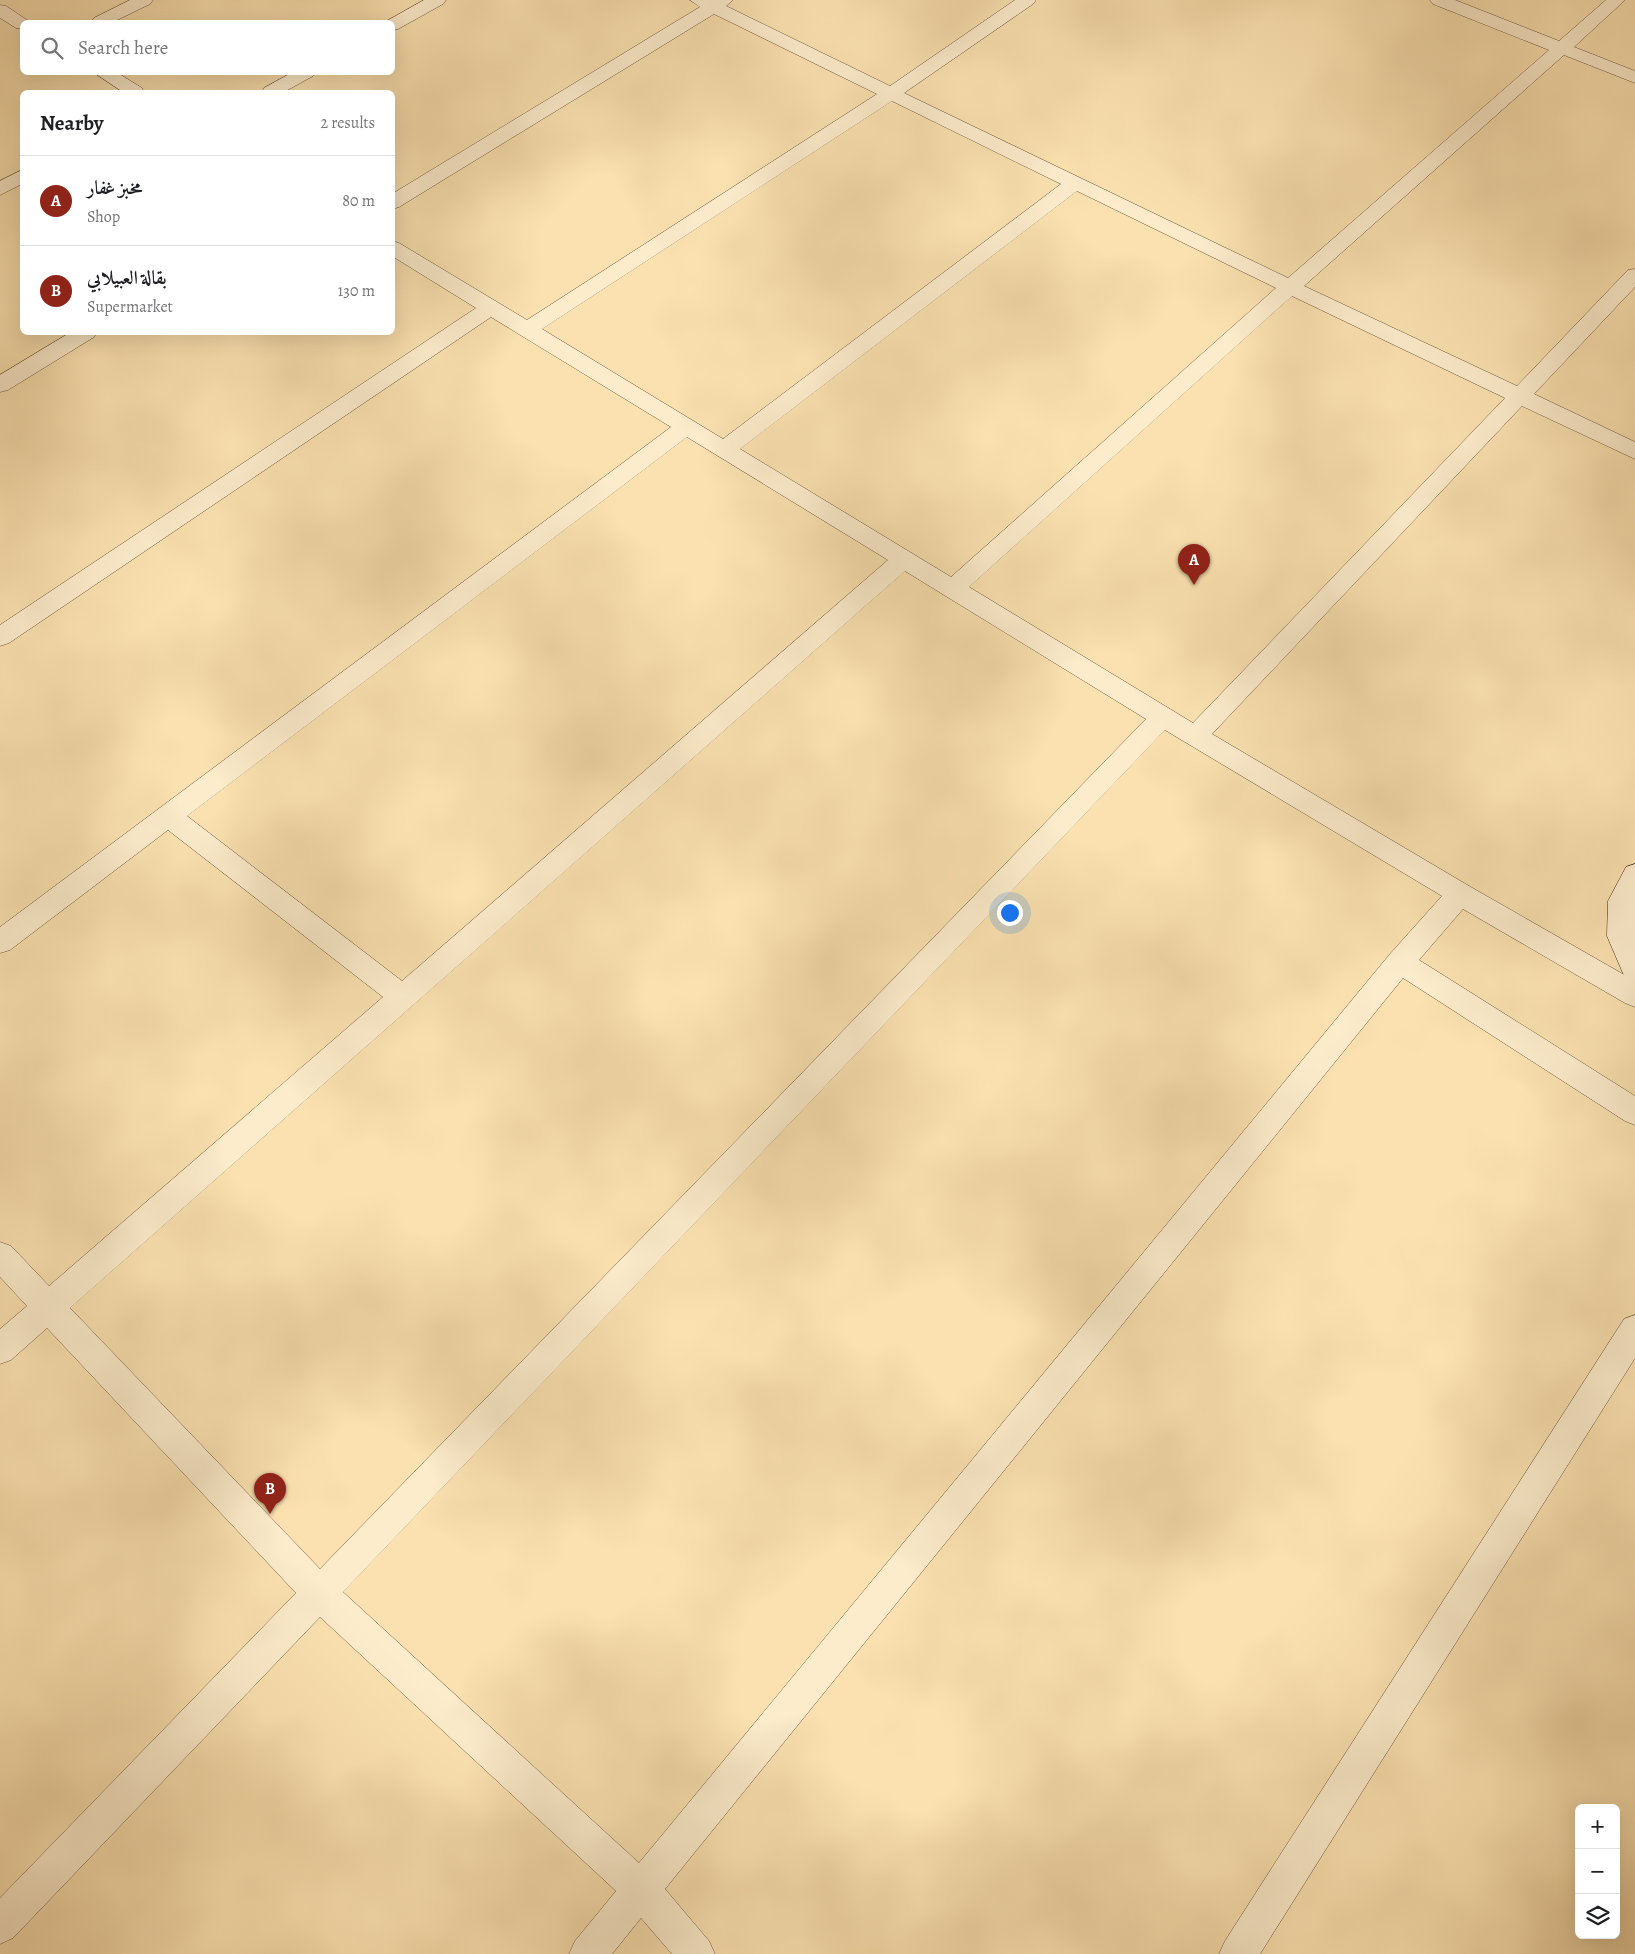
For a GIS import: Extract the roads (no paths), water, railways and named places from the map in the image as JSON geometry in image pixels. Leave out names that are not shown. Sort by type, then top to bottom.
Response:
[{"type":"street","points":[[104,20],[144,0]]},
{"type":"street","points":[[395,23],[437,0]]},
{"type":"street","points":[[528,329],[893,92],[1027,0]]},
{"type":"street","points":[[1439,0],[1635,77]]},
{"type":"street","points":[[953,588],[1290,287],[1616,0]]},
{"type":"street","points":[[395,202],[712,2],[1290,287],[1635,451]]},
{"type":"street","points":[[107,75],[132,90]]},
{"type":"street","points":[[275,90],[302,75]]},
{"type":"street","points":[[0,189],[20,177]]},
{"type":"street","points":[[723,450],[1076,182]]},
{"type":"street","points":[[395,249],[1163,717],[1460,894],[1635,995]]},
{"type":"street","points":[[1195,736],[1635,275]]},
{"type":"street","points":[[0,637],[490,308]]},
{"type":"street","points":[[0,385],[82,335]]},
{"type":"street","points":[[0,942],[686,426]]},
{"type":"street","points":[[0,1349],[904,559]]},
{"type":"street","points":[[0,1925],[1163,717]]},
{"type":"street","points":[[168,816],[403,997]]},
{"type":"street","points":[[1635,875],[1621,901],[1621,936],[1635,970]]},
{"type":"street","points":[[588,1954],[1400,962],[1460,894]]},
{"type":"street","points":[[1400,962],[1635,1112]]},
{"type":"street","points":[[0,1256],[319,1593],[641,1890],[696,1954]]},
{"type":"street","points":[[1238,1954],[1635,1330]]},
{"type":"place","name":"مخبز غفار","points":[[1194,585]]},
{"type":"place","name":"بقالة العبيلابي","points":[[270,1514]]}]
